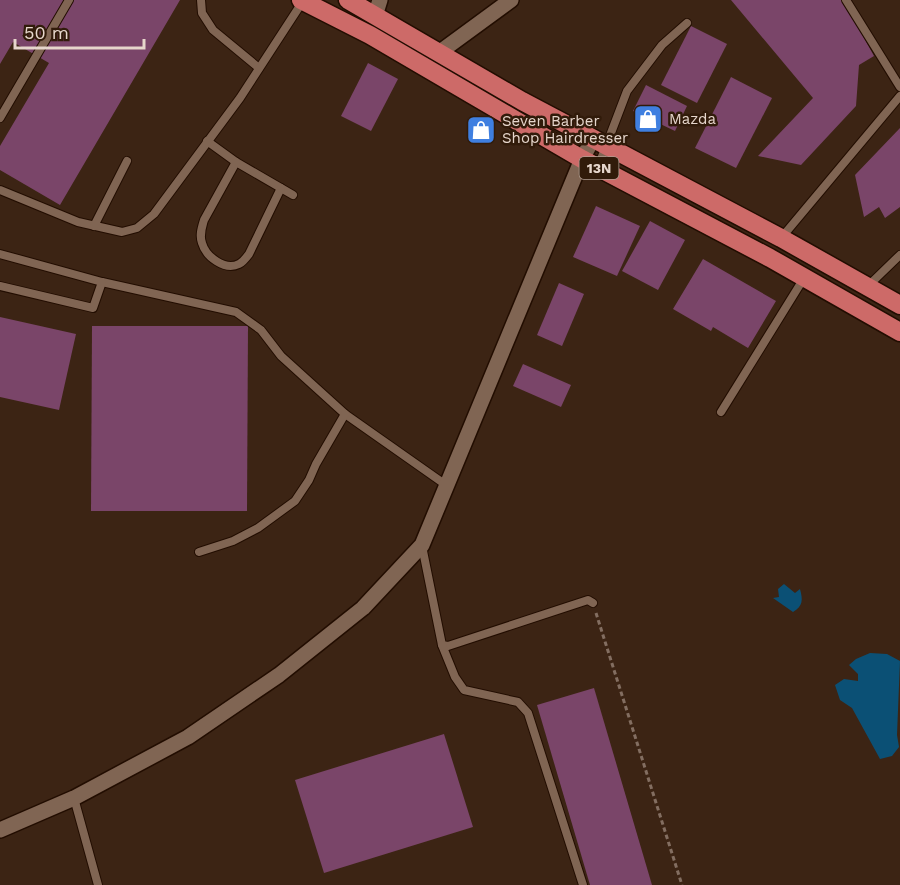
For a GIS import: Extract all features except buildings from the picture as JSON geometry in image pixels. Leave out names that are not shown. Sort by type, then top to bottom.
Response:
[{"type":"highway","name":"13N","points":[[302,0],[370,35],[590,163],[900,332]]},
{"type":"highway","name":"13N","points":[[348,0],[378,8],[440,52],[522,101],[781,238],[900,305]]},
{"type":"street","points":[[440,52],[511,0]]},
{"type":"street","points":[[3,825],[74,798],[188,737],[279,675],[363,608],[422,545],[446,485],[600,142]]},
{"type":"lane","points":[[0,117],[69,0]]},
{"type":"lane","points":[[201,0],[202,14],[213,30],[258,68]]},
{"type":"lane","points":[[0,190],[78,222],[122,232],[137,228],[154,214],[240,98],[302,0]]},
{"type":"lane","points":[[846,0],[900,87]]},
{"type":"lane","points":[[600,142],[627,92],[662,45],[687,23]]},
{"type":"lane","points":[[781,238],[900,96]]},
{"type":"lane","points":[[207,141],[236,162],[293,195]]},
{"type":"lane","points":[[94,226],[127,161]]},
{"type":"lane","points":[[236,162],[204,220],[201,230],[201,243],[207,253],[217,262],[225,266],[237,265],[244,260],[281,188]]},
{"type":"lane","points":[[0,254],[102,282],[236,312],[261,330],[281,356],[345,414],[446,485]]},
{"type":"lane","points":[[868,286],[900,255]]},
{"type":"lane","points":[[721,412],[804,278]]},
{"type":"lane","points":[[0,286],[93,308],[102,282]]},
{"type":"lane","points":[[199,552],[233,541],[258,528],[295,501],[345,414]]},
{"type":"lane","points":[[422,545],[442,645],[455,677],[464,690],[518,702],[528,713],[583,885]]},
{"type":"lane","points":[[442,645],[448,646],[588,600],[593,603]]},
{"type":"lane","points":[[74,798],[98,885]]},
{"type":"path","points":[[593,603],[682,885]]},
{"type":"water","points":[[784,584],[795,593],[800,589],[801,602],[793,612],[773,598],[779,597],[778,589]]},
{"type":"water","points":[[870,653],[887,654],[900,661],[897,735],[899,747],[892,756],[880,759],[852,708],[840,700],[835,685],[844,679],[858,681],[858,674],[849,665]]},
{"type":"place","name":"Mazda","points":[[648,119]]},
{"type":"place","name":"Seven Barber Shop Hairdresser","points":[[481,130]]}]
